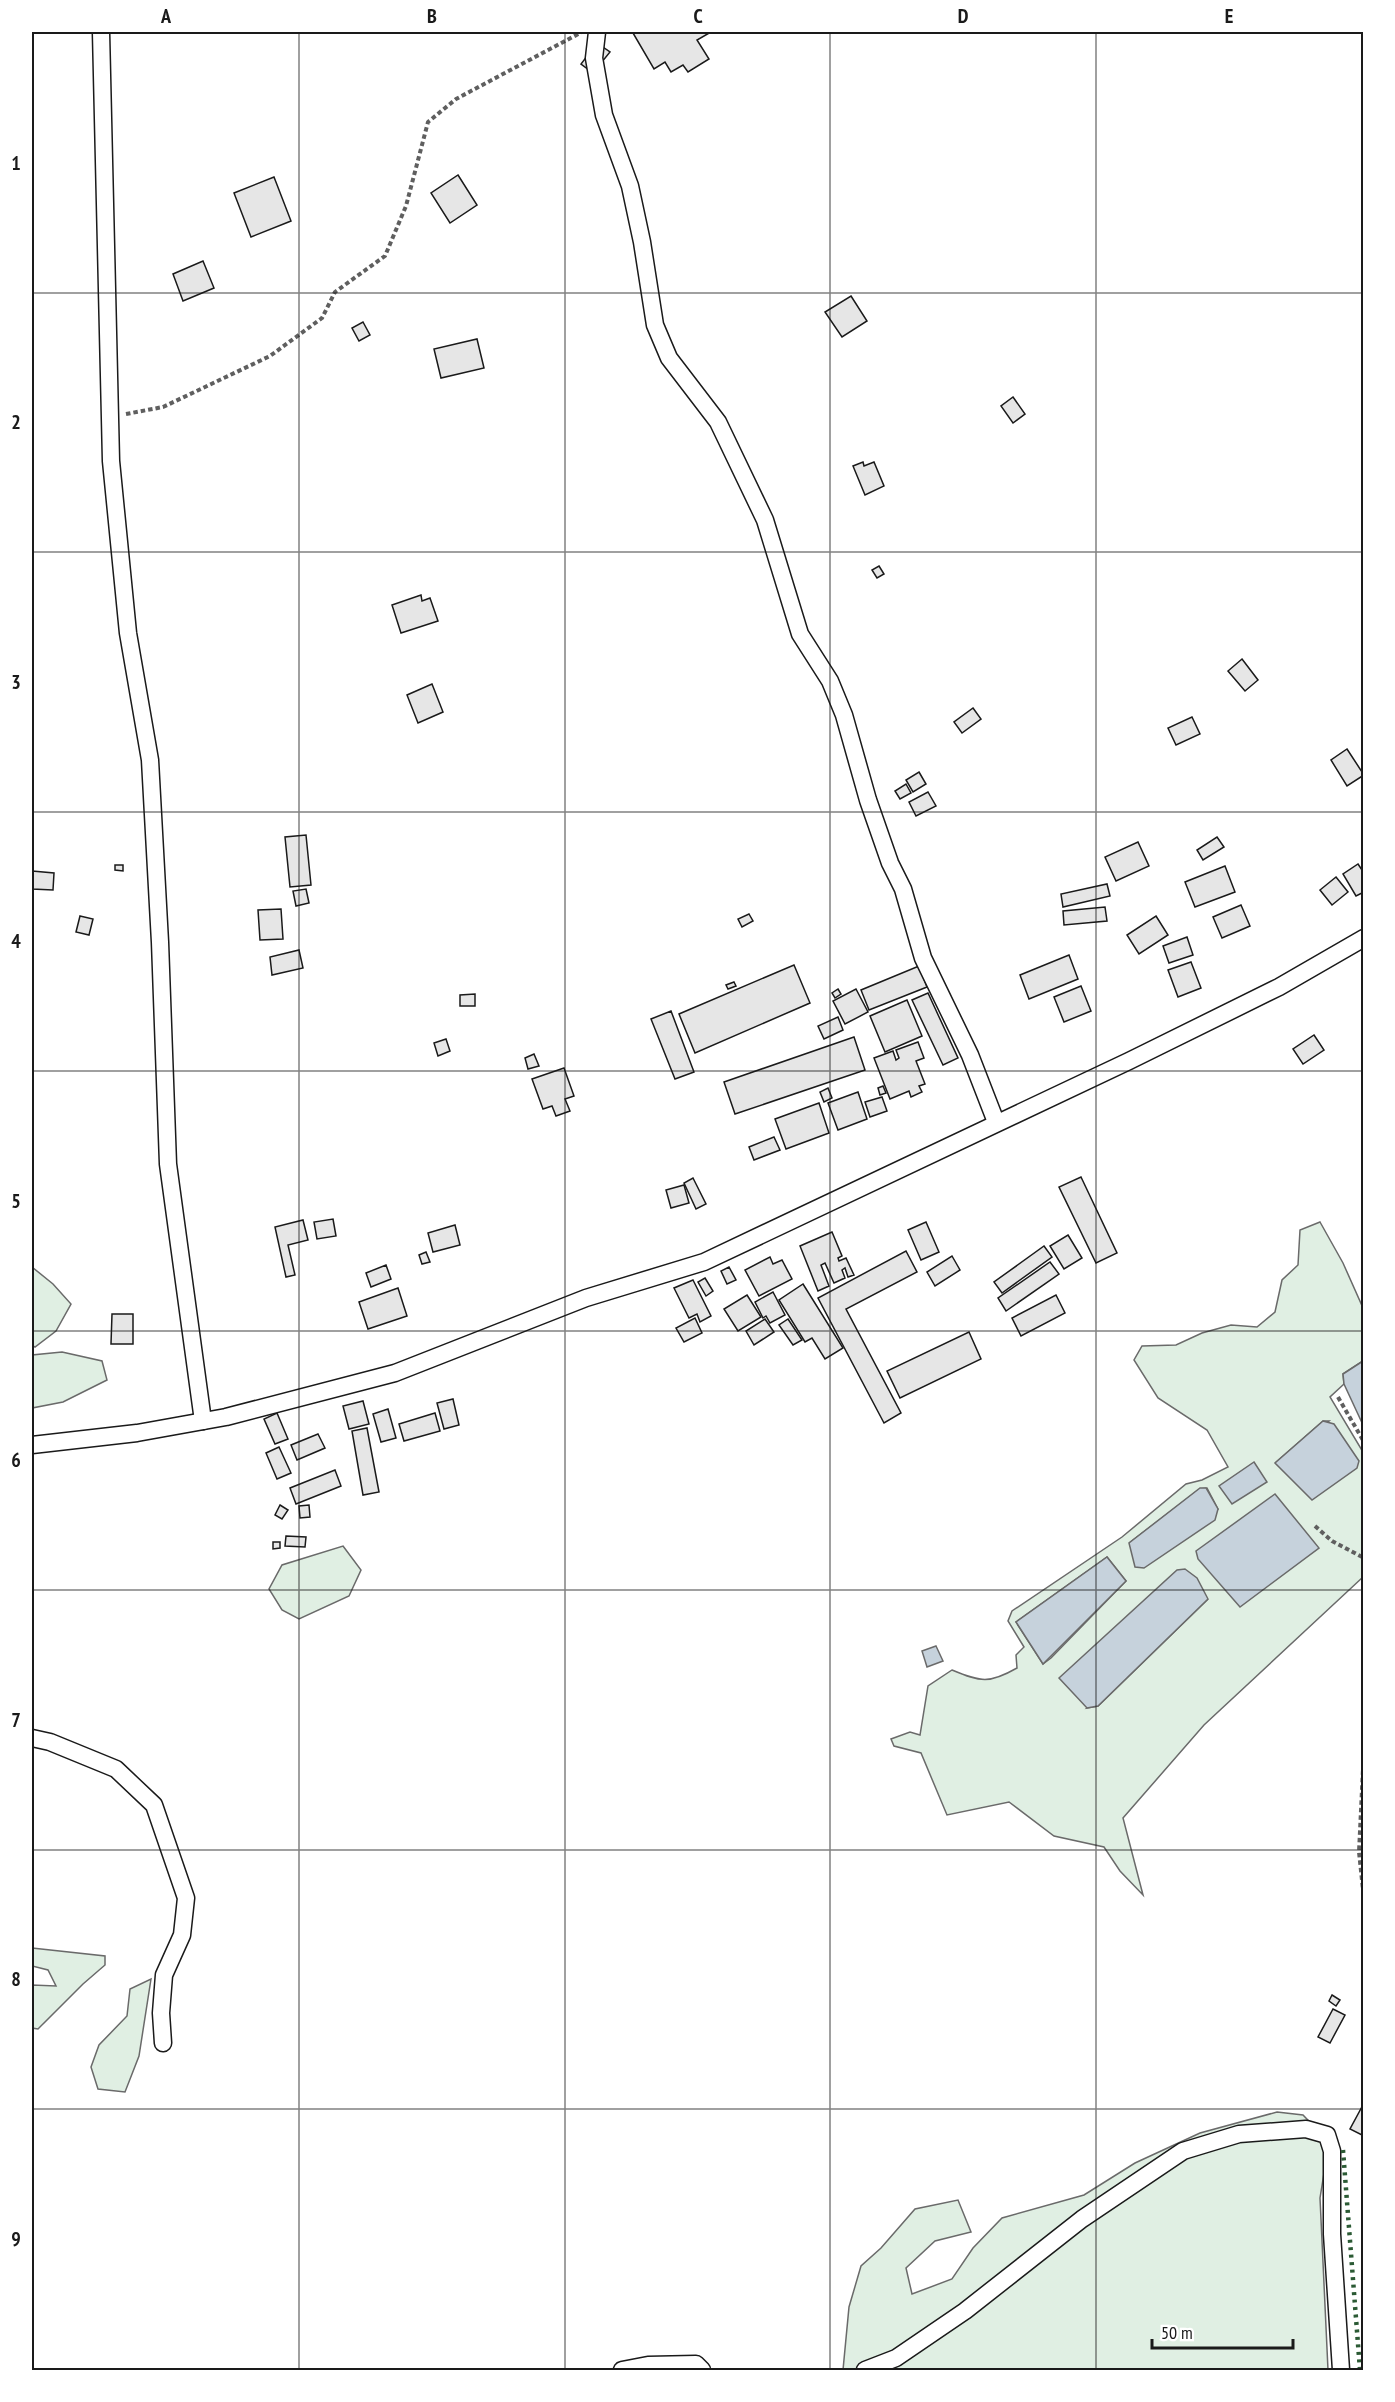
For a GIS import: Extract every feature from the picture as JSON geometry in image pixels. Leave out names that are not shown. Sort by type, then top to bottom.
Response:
[{"type":"street","points":[[101,32],[111,460],[128,633],[150,760],[160,942],[168,1164],[203,1421]]},
{"type":"street","points":[[597,32],[594,58],[604,115],[630,186],[642,242],[655,325],[669,358],[717,422],[765,520],[800,634],[830,681],[844,715],[868,800],[890,863],[903,889],[923,958],[970,1055],[996,1122]]},
{"type":"street","points":[[32,1445],[137,1433],[203,1421],[395,1373],[586,1298],[704,1262],[1129,1061],[1236,1008],[1364,938]]},
{"type":"street","points":[[32,1738],[50,1742],[116,1769],[154,1805],[186,1898],[182,1935],[164,1975],[161,2013],[163,2043]]},
{"type":"street","points":[[865,2370],[896,2358],[965,2311],[1082,2218],[1183,2151],[1239,2134],[1306,2129],[1327,2135],[1332,2151],[1332,2234],[1341,2370]]},
{"type":"street","points":[[622,2370],[648,2365],[696,2364],[702,2370]]},
{"type":"path","points":[[110,417],[163,407],[270,356],[322,318],[335,292],[385,256],[406,206],[428,122],[456,99],[583,32]]},
{"type":"path","points":[[1338,1397],[1364,1442]]},
{"type":"path","points":[[1315,1526],[1332,1541],[1364,1558]]},
{"type":"path","points":[[1364,1748],[1359,1852],[1364,1899]]},
{"type":"green space","points":[[1320,1222],[1343,1263],[1363,1308],[1363,1361],[1343,1374],[1344,1384],[1330,1397],[1363,1452],[1363,1577],[1204,1725],[1123,1818],[1143,1895],[1120,1871],[1104,1847],[1054,1836],[1009,1802],[947,1815],[921,1753],[894,1746],[891,1739],[910,1732],[920,1735],[928,1686],[952,1670],[978,1679],[992,1679],[1017,1668],[1016,1655],[1024,1647],[1008,1621],[1012,1611],[1122,1537],[1186,1484],[1202,1480],[1228,1467],[1207,1430],[1158,1398],[1134,1360],[1142,1346],[1176,1345],[1202,1333],[1231,1325],[1257,1327],[1275,1312],[1282,1280],[1298,1265],[1300,1230]],"holes":[[[1323,1421],[1329,1421],[1275,1463]],[[1207,1488],[1218,1509],[1129,1543],[1200,1489]],[[1107,1557],[1126,1581],[1043,1664],[1016,1622]],[[1208,1599],[1098,1706],[1087,1708]]]},
{"type":"green space","points":[[32,1267],[53,1284],[71,1304],[56,1331],[35,1347],[32,1345]]},
{"type":"green space","points":[[62,1352],[102,1361],[107,1380],[63,1402],[32,1408],[32,1355]]},
{"type":"green space","points":[[343,1546],[361,1570],[349,1596],[299,1619],[282,1610],[269,1589],[282,1565]]},
{"type":"green space","points":[[32,1948],[105,1956],[105,1965],[38,2029],[32,2028],[32,1985],[56,1986],[48,1970],[32,1966]]},
{"type":"green space","points":[[151,1979],[139,2056],[125,2092],[98,2089],[91,2067],[99,2045],[127,2016],[130,1989]]},
{"type":"green space","points":[[1277,2112],[1303,2115],[1329,2142],[1320,2198],[1328,2370],[843,2370],[849,2307],[861,2266],[881,2248],[915,2209],[958,2200],[971,2232],[935,2241],[906,2268],[912,2294],[952,2279],[973,2248],[1002,2218],[1084,2195],[1135,2163],[1200,2133]]},
{"type":"shaded area","points":[[1363,1361],[1363,1425],[1344,1384],[1343,1374]]},
{"type":"shaded area","points":[[1323,1421],[1334,1424],[1359,1461],[1357,1468],[1312,1500],[1275,1463]]},
{"type":"shaded area","points":[[1254,1462],[1267,1482],[1232,1504],[1219,1486]]},
{"type":"shaded area","points":[[1200,1488],[1206,1488],[1218,1509],[1215,1520],[1144,1568],[1135,1567],[1129,1543]]},
{"type":"shaded area","points":[[1275,1494],[1319,1548],[1240,1607],[1198,1559],[1196,1551]]},
{"type":"shaded area","points":[[1107,1557],[1126,1581],[1043,1664],[1016,1622]]},
{"type":"shaded area","points":[[1185,1569],[1197,1578],[1208,1599],[1098,1706],[1087,1708],[1059,1678],[1177,1570]]},
{"type":"shaded area","points":[[936,1646],[943,1661],[927,1667],[922,1651]]},
{"type":"building","points":[[711,32],[697,40],[709,59],[688,72],[683,65],[671,72],[665,62],[654,69],[633,33]]},
{"type":"building","points":[[597,43],[610,52],[593,73],[581,64]]},
{"type":"building","points":[[458,175],[477,205],[450,223],[431,193]]},
{"type":"building","points":[[274,177],[291,221],[251,237],[234,193]]},
{"type":"building","points":[[203,261],[214,288],[183,301],[173,274]]},
{"type":"building","points":[[851,296],[867,321],[842,337],[825,312]]},
{"type":"building","points":[[363,322],[370,335],[359,341],[352,328]]},
{"type":"building","points":[[477,339],[484,368],[441,378],[434,349]]},
{"type":"building","points":[[1013,397],[1025,414],[1013,423],[1001,406]]},
{"type":"building","points":[[863,462],[864,466],[874,462],[884,486],[865,495],[853,466]]},
{"type":"building","points":[[879,566],[884,574],[877,578],[872,570]]},
{"type":"building","points":[[421,595],[422,601],[430,598],[438,621],[401,633],[392,605]]},
{"type":"building","points":[[1242,659],[1258,680],[1245,691],[1228,671]]},
{"type":"building","points":[[432,684],[443,712],[418,723],[407,695]]},
{"type":"building","points":[[973,708],[981,719],[962,733],[954,722]]},
{"type":"building","points":[[1192,717],[1200,734],[1176,745],[1168,728]]},
{"type":"building","points":[[1347,749],[1364,775],[1347,786],[1331,760]]},
{"type":"building","points":[[919,772],[926,784],[913,792],[906,780]]},
{"type":"building","points":[[906,784],[911,793],[900,799],[895,791]]},
{"type":"building","points":[[928,792],[936,806],[916,816],[909,802]]},
{"type":"building","points":[[306,835],[311,885],[290,887],[285,837]]},
{"type":"building","points":[[1217,837],[1224,847],[1203,860],[1197,850]]},
{"type":"building","points":[[1138,842],[1149,866],[1116,881],[1105,857]]},
{"type":"building","points":[[1358,864],[1364,873],[1364,892],[1356,896],[1343,874]]},
{"type":"building","points":[[115,865],[123,865],[123,871],[115,870]]},
{"type":"building","points":[[1225,866],[1235,892],[1195,907],[1185,882]]},
{"type":"building","points":[[32,871],[54,873],[53,890],[32,889]]},
{"type":"building","points":[[1336,877],[1348,892],[1332,905],[1320,890]]},
{"type":"building","points":[[1107,884],[1110,896],[1063,907],[1061,894]]},
{"type":"building","points":[[306,889],[309,903],[296,906],[293,891]]},
{"type":"building","points":[[1241,905],[1250,926],[1222,938],[1213,917]]},
{"type":"building","points":[[1105,907],[1107,921],[1064,925],[1063,911]]},
{"type":"building","points":[[281,909],[283,939],[260,940],[258,910]]},
{"type":"building","points":[[749,914],[753,921],[742,927],[738,919]]},
{"type":"building","points":[[80,916],[93,919],[89,935],[76,932]]},
{"type":"building","points":[[1156,916],[1168,935],[1139,954],[1127,935]]},
{"type":"building","points":[[1187,937],[1193,955],[1169,963],[1163,946]]},
{"type":"building","points":[[299,950],[303,968],[272,975],[270,957]]},
{"type":"building","points":[[1069,955],[1078,979],[1029,999],[1020,975]]},
{"type":"building","points":[[1191,962],[1201,988],[1178,997],[1168,970]]},
{"type":"building","points":[[794,965],[810,1003],[695,1053],[679,1014]]},
{"type":"building","points":[[919,966],[927,987],[869,1010],[861,990]]},
{"type":"building","points":[[734,982],[736,986],[728,989],[726,985]]},
{"type":"building","points":[[1081,986],[1091,1011],[1064,1022],[1054,997]]},
{"type":"building","points":[[838,989],[841,994],[835,998],[832,993]]},
{"type":"building","points":[[856,989],[868,1012],[845,1024],[833,1001]]},
{"type":"building","points":[[928,993],[958,1058],[943,1065],[912,1000]]},
{"type":"building","points":[[475,994],[475,1006],[460,1006],[460,995]]},
{"type":"building","points":[[907,1000],[922,1036],[885,1052],[870,1016]]},
{"type":"building","points":[[671,1011],[694,1072],[675,1079],[651,1019]]},
{"type":"building","points":[[838,1017],[843,1030],[824,1039],[818,1026]]},
{"type":"building","points":[[1314,1035],[1324,1050],[1303,1064],[1293,1049]]},
{"type":"building","points":[[854,1037],[865,1070],[735,1114],[724,1082]]},
{"type":"building","points":[[446,1039],[450,1051],[438,1056],[434,1043]]},
{"type":"building","points":[[918,1042],[924,1058],[916,1061],[925,1084],[919,1086],[922,1092],[911,1097],[909,1091],[890,1099],[874,1058],[893,1051],[896,1060],[899,1058],[896,1050]]},
{"type":"building","points":[[534,1054],[539,1066],[528,1069],[525,1058]]},
{"type":"building","points":[[564,1068],[574,1096],[565,1099],[570,1111],[556,1116],[552,1106],[543,1109],[532,1079]]},
{"type":"building","points":[[883,1086],[886,1093],[880,1095],[878,1088]]},
{"type":"building","points":[[828,1088],[832,1098],[824,1102],[820,1092]]},
{"type":"building","points":[[858,1092],[867,1119],[838,1130],[828,1103]]},
{"type":"building","points":[[882,1097],[887,1111],[870,1117],[865,1102]]},
{"type":"building","points":[[819,1103],[829,1133],[786,1149],[775,1119]]},
{"type":"building","points":[[774,1137],[780,1150],[754,1160],[749,1147]]},
{"type":"building","points":[[1081,1177],[1117,1253],[1096,1263],[1059,1187]]},
{"type":"building","points":[[693,1178],[706,1204],[696,1209],[684,1183]]},
{"type":"building","points":[[684,1185],[689,1203],[671,1208],[666,1190]]},
{"type":"building","points":[[333,1219],[336,1236],[317,1239],[314,1222]]},
{"type":"building","points":[[303,1220],[308,1240],[288,1245],[295,1275],[286,1277],[275,1227]]},
{"type":"building","points":[[926,1222],[939,1252],[921,1260],[908,1230]]},
{"type":"building","points":[[455,1225],[460,1245],[433,1252],[428,1233]]},
{"type":"building","points":[[832,1232],[842,1256],[838,1258],[839,1261],[846,1258],[854,1275],[848,1277],[845,1268],[842,1270],[845,1278],[834,1283],[825,1263],[821,1265],[829,1286],[818,1291],[800,1246]]},
{"type":"building","points":[[1068,1235],[1082,1258],[1064,1269],[1050,1246]]},
{"type":"building","points":[[1044,1246],[1052,1257],[1002,1293],[994,1282]]},
{"type":"building","points":[[906,1251],[917,1272],[846,1309],[901,1413],[884,1423],[818,1298]]},
{"type":"building","points":[[426,1252],[430,1262],[422,1264],[419,1255]]},
{"type":"building","points":[[952,1256],[960,1270],[935,1286],[927,1272]]},
{"type":"building","points":[[770,1257],[773,1264],[782,1260],[792,1279],[759,1296],[745,1270]]},
{"type":"building","points":[[1050,1262],[1059,1274],[1006,1311],[998,1298]]},
{"type":"building","points":[[386,1265],[391,1279],[371,1287],[366,1273]]},
{"type":"building","points":[[729,1267],[736,1280],[727,1284],[721,1271]]},
{"type":"building","points":[[705,1278],[713,1291],[706,1296],[698,1282]]},
{"type":"building","points":[[693,1280],[711,1316],[700,1322],[697,1314],[689,1318],[674,1288]]},
{"type":"building","points":[[803,1284],[843,1348],[825,1359],[812,1338],[805,1342],[779,1300]]},
{"type":"building","points":[[398,1288],[407,1316],[368,1329],[359,1302]]},
{"type":"building","points":[[773,1292],[785,1315],[770,1323],[766,1316],[763,1318],[755,1302]]},
{"type":"building","points":[[747,1295],[761,1317],[738,1331],[724,1309]]},
{"type":"building","points":[[1056,1295],[1065,1313],[1021,1336],[1012,1318]]},
{"type":"building","points":[[112,1314],[133,1314],[133,1344],[111,1344]]},
{"type":"building","points":[[695,1318],[702,1333],[684,1342],[676,1328]]},
{"type":"building","points":[[765,1319],[774,1332],[754,1345],[746,1331]]},
{"type":"building","points":[[788,1319],[802,1340],[793,1345],[779,1325]]},
{"type":"building","points":[[969,1332],[981,1359],[900,1398],[887,1371]]},
{"type":"building","points":[[453,1399],[459,1425],[444,1429],[437,1403]]},
{"type":"building","points":[[363,1401],[369,1424],[349,1429],[343,1406]]},
{"type":"building","points":[[388,1409],[396,1438],[381,1442],[373,1414]]},
{"type":"building","points":[[277,1413],[288,1439],[275,1444],[264,1419]]},
{"type":"building","points":[[435,1413],[440,1431],[404,1441],[399,1424]]},
{"type":"building","points":[[367,1428],[379,1492],[363,1495],[352,1431]]},
{"type":"building","points":[[318,1434],[325,1448],[297,1460],[291,1445]]},
{"type":"building","points":[[279,1447],[291,1473],[277,1479],[266,1453]]},
{"type":"building","points":[[335,1470],[341,1486],[296,1504],[290,1488]]},
{"type":"building","points":[[280,1505],[288,1510],[282,1519],[275,1515]]},
{"type":"building","points":[[309,1505],[310,1517],[300,1518],[299,1506]]},
{"type":"building","points":[[286,1536],[306,1537],[305,1547],[285,1546]]},
{"type":"building","points":[[273,1542],[280,1542],[280,1548],[273,1549]]},
{"type":"building","points":[[1332,1995],[1340,2000],[1336,2006],[1329,2001]]},
{"type":"building","points":[[1333,2009],[1345,2015],[1330,2043],[1318,2037]]},
{"type":"building","points":[[1364,2103],[1364,2136],[1350,2129]]},
{"type":"hedge","points":[[1343,2150],[1360,2370]]}]
